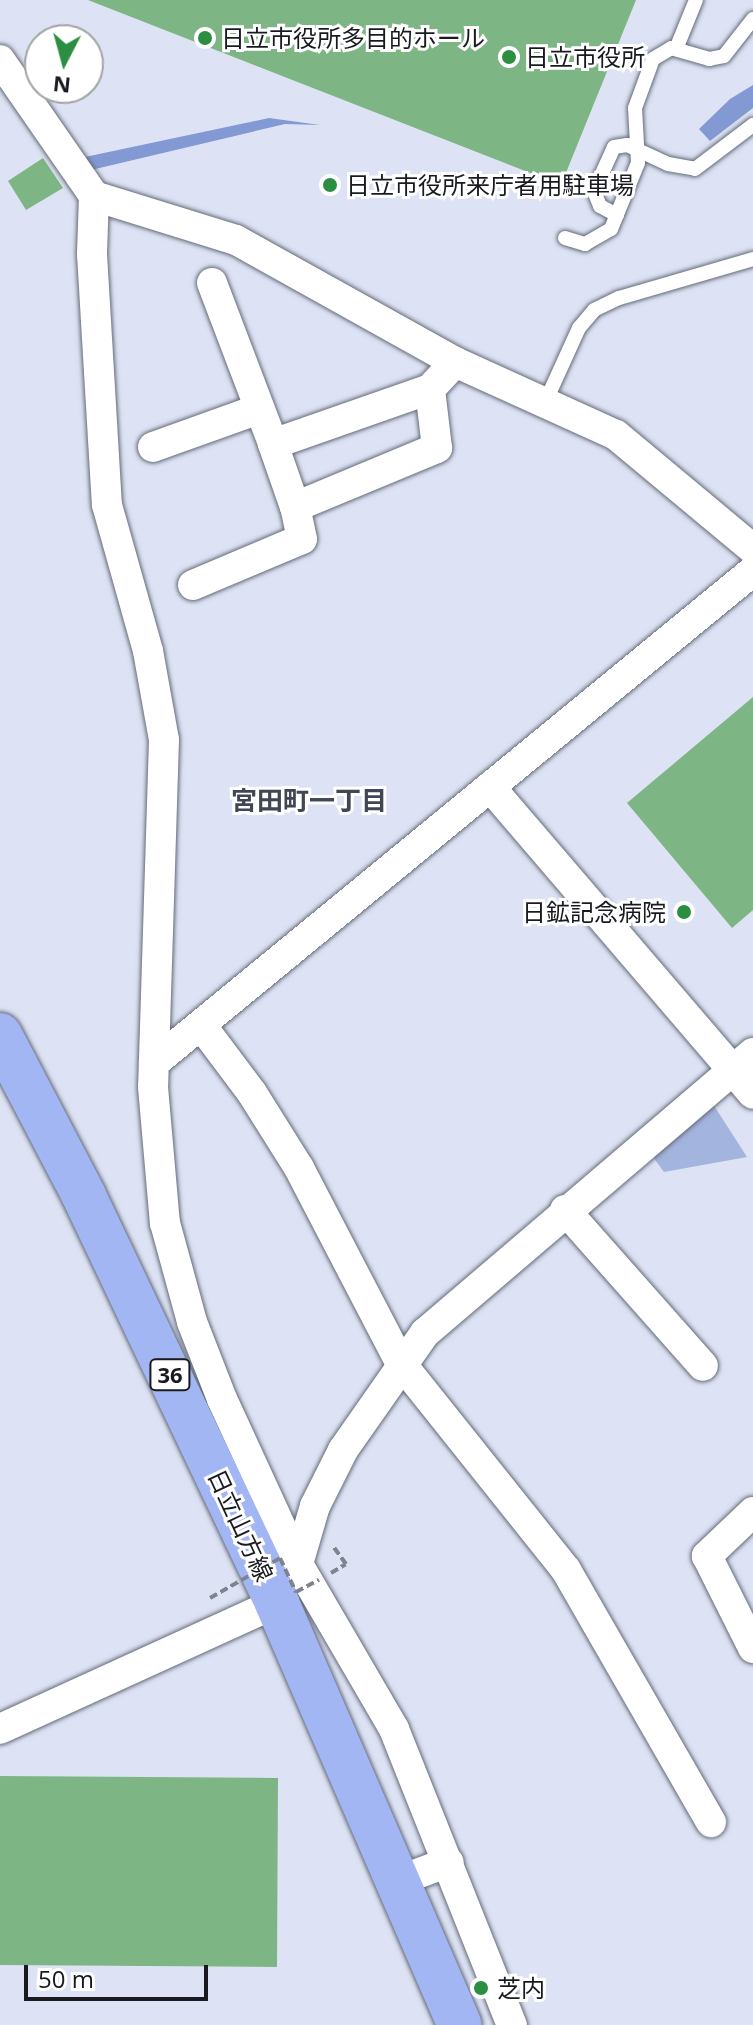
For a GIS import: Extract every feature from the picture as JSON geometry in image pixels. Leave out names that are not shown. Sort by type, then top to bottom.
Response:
[{"type":"main road","name":"日立山方線","points":[[0,1035],[84,1196],[277,1603],[460,2025]]},
{"type":"street","points":[[0,60],[94,196],[92,269],[107,505],[148,651],[164,740],[154,1063],[159,1182],[192,1322],[299,1567],[394,1729],[512,2025]]},
{"type":"street","points":[[94,196],[236,240],[455,362],[544,405],[616,435],[753,549]]},
{"type":"street","points":[[193,585],[302,539],[295,507],[273,444],[212,283]]},
{"type":"street","points":[[273,444],[430,389],[455,362]]},
{"type":"street","points":[[295,507],[437,448],[430,389]]},
{"type":"street","points":[[153,447],[259,409]]},
{"type":"street","points":[[154,1063],[753,571]]},
{"type":"street","points":[[490,787],[743,1062],[753,1094]]},
{"type":"street","points":[[201,1025],[252,1093],[299,1168],[400,1362],[566,1570],[711,1822]]},
{"type":"street","points":[[299,1567],[323,1487],[400,1362],[425,1333],[565,1210],[743,1062]]},
{"type":"street","points":[[565,1210],[703,1366]]},
{"type":"street","points":[[753,1512],[707,1556],[753,1648]]},
{"type":"street","points":[[0,1729],[277,1603]]},
{"type":"street","points":[[398,1881],[449,1862]]},
{"type":"lane","points":[[676,49],[696,0]]},
{"type":"lane","points":[[565,238],[595,242],[607,235],[617,215],[639,150],[637,97],[653,59],[676,49],[709,59],[724,56],[753,19]]},
{"type":"lane","points":[[617,215],[600,206],[595,186],[614,147],[639,150],[695,169],[753,125]]},
{"type":"lane","points":[[544,405],[579,328],[594,310],[619,298],[753,259]]},
{"type":"path","points":[[299,1567],[296,1592],[299,1567]]},
{"type":"path","points":[[210,1598],[299,1567]]},
{"type":"shaded area","points":[[753,85],[753,108],[710,141],[699,129],[730,99]]},
{"type":"shaded area","points":[[269,118],[320,125],[285,124],[91,170],[85,157]]},
{"type":"shaded area","points":[[713,1104],[747,1157],[664,1172],[653,1157]]},
{"type":"building","name":"日立市役所","points":[[88,0],[636,0],[561,185]]},
{"type":"building","points":[[43,158],[63,188],[26,210],[8,181]]},
{"type":"building","points":[[753,697],[753,910],[732,928],[627,803]]},
{"type":"building","points":[[0,1776],[278,1778],[277,1967],[0,1965]]},
{"type":"place","name":"日立市役所多目的ホール","points":[[205,38]]},
{"type":"place","name":"日立市役所","points":[[509,57]]},
{"type":"place","name":"日立市役所来庁者用駐車場","points":[[330,185]]},
{"type":"place","name":"日鉱記念病院","points":[[684,912]]},
{"type":"place","name":"芝内","points":[[481,1988]]},
{"type":"district","name":"宮田町一丁目","points":[[309,801]]}]
